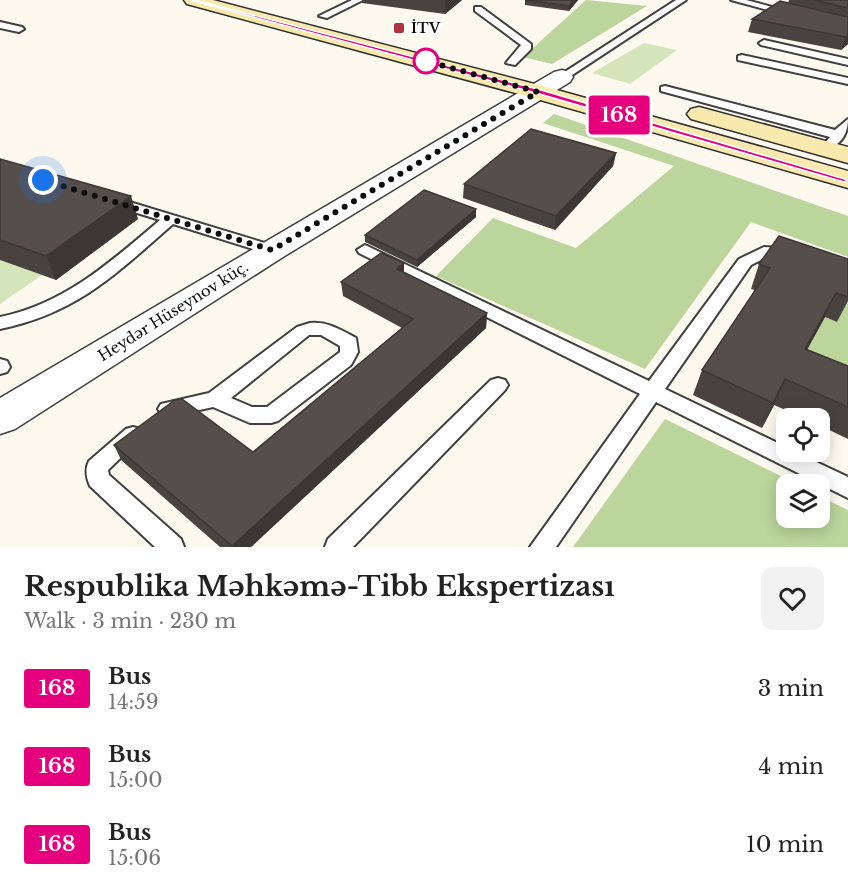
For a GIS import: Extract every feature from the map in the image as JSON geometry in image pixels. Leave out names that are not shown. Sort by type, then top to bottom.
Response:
[{"type":"main road","points":[[193,0],[563,84]]},
{"type":"main road","points":[[259,0],[511,63],[563,84],[848,180]]},
{"type":"main road","points":[[645,99],[833,142],[848,155]]},
{"type":"street","name":"Heydər Hüseynov küç.","points":[[0,418],[272,250],[563,84]]},
{"type":"lane","points":[[324,16],[359,0]]},
{"type":"lane","points":[[563,84],[682,0]]},
{"type":"lane","points":[[735,0],[796,14]]},
{"type":"lane","points":[[478,9],[526,44],[527,47],[511,63]]},
{"type":"lane","points":[[0,25],[19,29]]},
{"type":"lane","points":[[764,43],[848,63]]},
{"type":"lane","points":[[742,58],[848,81]]},
{"type":"lane","points":[[665,88],[833,142],[848,123]]},
{"type":"lane","points":[[103,198],[272,250]]},
{"type":"lane","points":[[0,323],[20,321],[90,287],[171,218]]},
{"type":"lane","points":[[365,250],[848,488]]},
{"type":"lane","points":[[542,547],[745,262],[764,252],[812,256]]},
{"type":"lane","points":[[172,547],[98,479],[97,467],[114,449],[170,407],[215,399],[303,331],[315,326],[328,330],[349,343],[349,352],[344,360],[271,415],[250,415],[215,399]]},
{"type":"lane","points":[[337,547],[498,386]]},
{"type":"green space","points":[[586,0],[647,6],[552,64],[523,57]]},
{"type":"green space","points":[[644,43],[677,50],[630,84],[592,73]]},
{"type":"green space","points":[[554,114],[848,216],[848,257],[751,222],[645,369],[436,276],[493,218],[576,248],[674,166],[543,123]]},
{"type":"green space","points":[[0,260],[42,275],[0,304]]},
{"type":"green space","points":[[848,301],[848,397],[794,374],[825,317],[837,322]]},
{"type":"green space","points":[[665,419],[777,474],[776,528],[830,528],[830,501],[848,510],[848,547],[573,547]]},
{"type":"building","points":[[526,0],[574,0],[569,6]]},
{"type":"building","points":[[814,0],[848,0],[848,8]]},
{"type":"building","points":[[780,1],[848,17],[848,35],[846,37],[752,19]]},
{"type":"building","points":[[531,129],[616,153],[556,216],[464,184]]},
{"type":"building","points":[[0,159],[131,196],[46,256],[0,240]]},
{"type":"building","points":[[424,190],[476,209],[417,260],[365,235]]},
{"type":"building","points":[[779,236],[848,259],[848,297],[836,293],[805,349],[848,366],[848,407],[785,379],[773,403],[702,370],[770,268],[759,264]]},
{"type":"building","points":[[381,253],[404,263],[397,269],[487,313],[232,546],[114,445],[175,400],[182,399],[253,452],[413,319],[341,282]]},
{"type":"bus line","name":"168","points":[[193,0],[538,92],[848,180]]},
{"type":"place","name":"İTV","points":[[399,28]]},
{"type":"route","points":[[43,180],[248,240],[272,250],[538,92],[426,61]]}]
